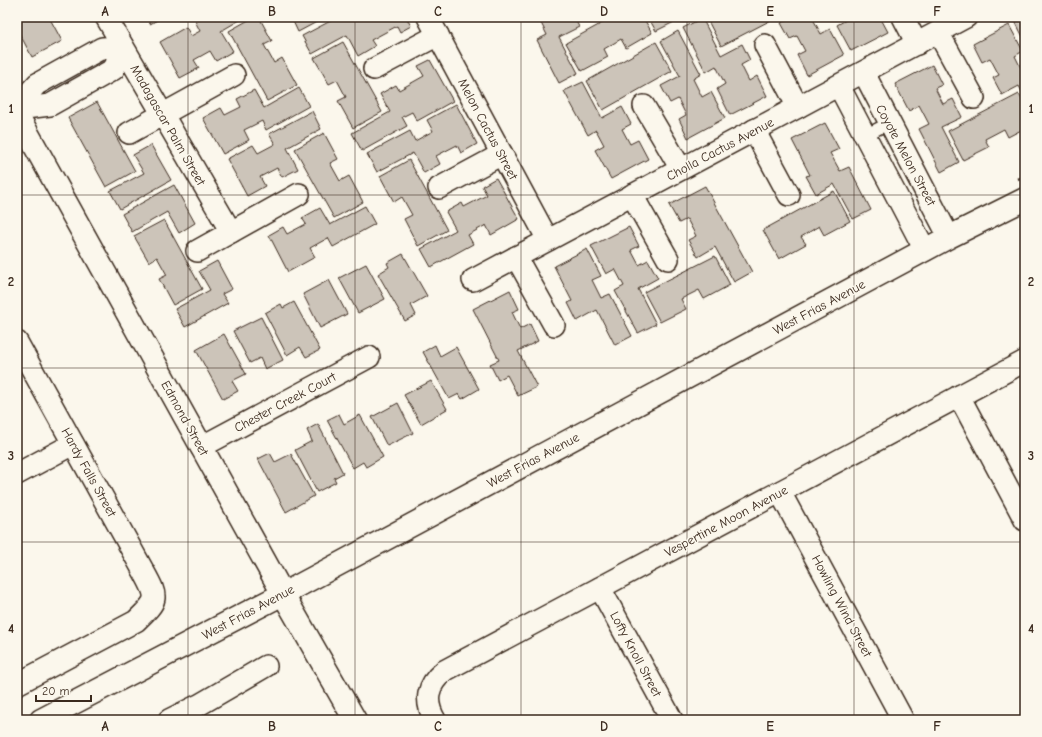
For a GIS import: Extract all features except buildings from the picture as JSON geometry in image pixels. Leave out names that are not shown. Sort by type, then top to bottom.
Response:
[{"type":"street","name":"Madagascar Palm Street","points":[[106,17],[231,232]]},
{"type":"street","name":"Melon Cactus Street","points":[[428,17],[548,240]]},
{"type":"street","points":[[903,17],[917,44]]},
{"type":"street","name":"Cholla Cactus Avenue","points":[[473,280],[798,106],[864,73],[966,17]]},
{"type":"street","points":[[938,32],[974,98]]},
{"type":"street","points":[[374,69],[438,35]]},
{"type":"street","points":[[765,44],[798,106]]},
{"type":"street","points":[[123,47],[114,69],[93,81],[50,105],[17,107],[37,84],[81,59],[102,48],[123,47]]},
{"type":"street","name":"Coyote Melon Street","points":[[864,73],[949,237]]},
{"type":"street","points":[[129,133],[234,75]]},
{"type":"street","points":[[839,86],[925,250]]},
{"type":"street","points":[[644,106],[681,170]]},
{"type":"street","name":"Edmond Street","points":[[17,114],[201,447],[355,720]]},
{"type":"street","points":[[754,130],[789,195]]},
{"type":"street","points":[[440,188],[502,154]]},
{"type":"street","name":"West Frias Avenue","points":[[42,720],[283,594],[925,250],[949,237],[1019,191]]},
{"type":"street","points":[[197,251],[299,194]]},
{"type":"street","points":[[632,195],[668,259]]},
{"type":"street","points":[[516,257],[554,325]]},
{"type":"street","name":"Hardy Falls Street","points":[[17,342],[154,590],[155,598],[152,604],[136,621],[127,627],[17,684]]},
{"type":"street","name":"Chester Creek Court","points":[[201,447],[369,357]]},
{"type":"street","name":"Vespertine Moon Avenue","points":[[435,720],[429,705],[428,696],[436,677],[444,670],[1025,361]]},
{"type":"street","points":[[960,396],[1025,520]]},
{"type":"street","points":[[17,474],[73,444]]},
{"type":"street","name":"Howling Wind Street","points":[[780,492],[903,720]]},
{"type":"street","name":"Lofty Knoll Street","points":[[600,588],[672,720]]},
{"type":"street","points":[[169,720],[203,712],[266,666]]},
{"type":"lane","points":[[81,59],[93,81]]},
{"type":"lane","points":[[864,136],[889,123]]},
{"type":"path","points":[[1019,191],[1025,176]]}]
